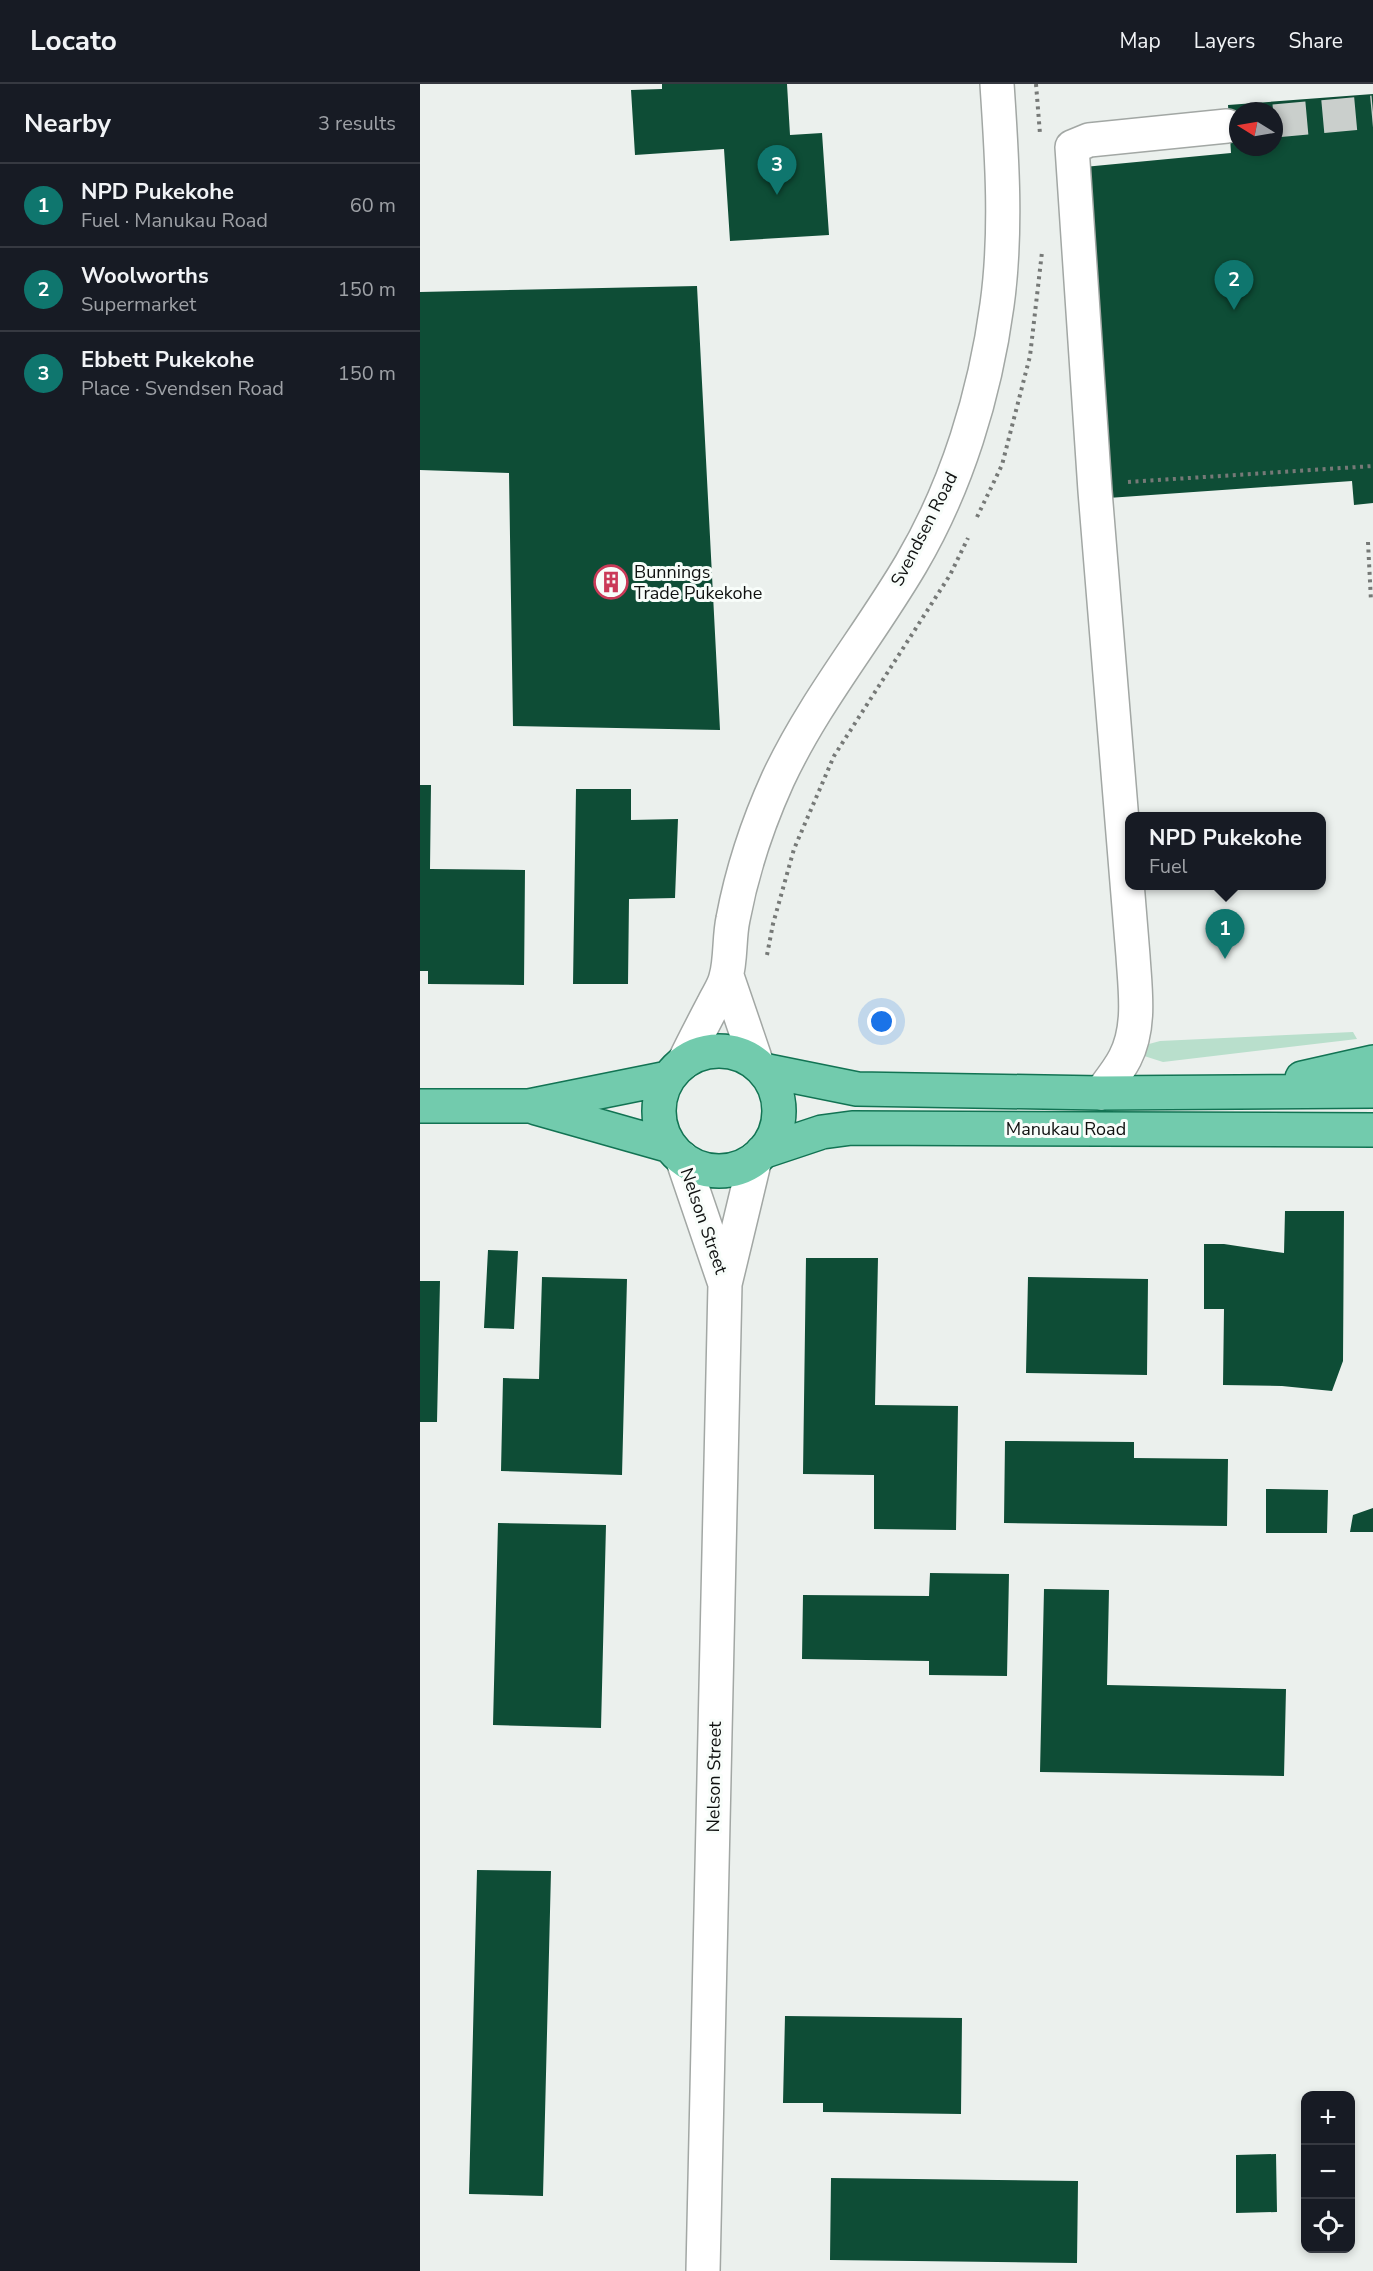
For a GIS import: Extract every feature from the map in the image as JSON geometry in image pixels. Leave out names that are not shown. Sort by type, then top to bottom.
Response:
[{"type":"main road","points":[[420,1106],[529,1106],[676,1070],[702,1053],[721,1050],[741,1054],[760,1067],[773,1085],[778,1102],[778,1120],[772,1137],[759,1155],[741,1166],[727,1170],[711,1170],[696,1166],[676,1152],[529,1106]]},
{"type":"main road","points":[[1238,1092],[1373,1062]]},
{"type":"main road","name":"Manukau Road","points":[[760,1067],[857,1089],[1101,1093],[1373,1091]]},
{"type":"main road","points":[[676,1070],[661,1094],[659,1112],[662,1129],[676,1152]]},
{"type":"main road","name":"Manukau Road","points":[[759,1155],[822,1132],[852,1128],[1373,1130]]},
{"type":"street","name":"Svendsen Road","points":[[727,976],[732,921],[740,886],[765,809],[778,779],[796,742],[823,697],[912,562],[937,513],[958,463],[975,411],[988,359],[1000,281],[1002,198],[997,84]]},
{"type":"street","points":[[1125,865],[1095,491],[1072,147],[1089,140],[1227,126]]},
{"type":"street","points":[[1101,1093],[1125,1059],[1133,1037],[1136,1016],[1134,956],[1127,890]]},
{"type":"street","points":[[727,976],[760,1067]]},
{"type":"street","points":[[676,1070],[727,976]]},
{"type":"street","name":"Nelson Street","points":[[676,1152],[725,1284]]},
{"type":"street","name":"Nelson Street","points":[[704,2271],[725,1284],[759,1155]]},
{"type":"path","points":[[1126,482],[1373,466]]},
{"type":"path","points":[[1368,542],[1371,601]]},
{"type":"green space","points":[[1353,1032],[1357,1039],[1163,1062],[1141,1055],[1149,1044],[1160,1041]]},
{"type":"building","points":[[662,84],[787,84],[790,135],[822,133],[829,235],[730,241],[724,149],[635,155],[631,90],[662,89]]},
{"type":"building","points":[[1373,94],[1373,503],[1354,505],[1352,481],[1108,498],[1084,167],[1229,153],[1229,156],[1283,156],[1283,102],[1268,102]]},
{"type":"building","name":"Bunnings Trade Pukekohe","points":[[697,286],[720,730],[513,726],[509,473],[420,470],[420,292]]},
{"type":"building","points":[[420,785],[431,785],[430,869],[525,870],[524,985],[428,984],[428,971],[420,971]]},
{"type":"building","points":[[576,789],[631,789],[631,820],[678,819],[675,898],[629,899],[628,984],[573,984]]},
{"type":"building","points":[[1285,1211],[1344,1211],[1343,1361],[1332,1391],[1282,1386],[1223,1385],[1224,1309],[1204,1309],[1204,1244],[1224,1244],[1284,1253]]},
{"type":"building","points":[[488,1250],[518,1251],[514,1329],[484,1328]]},
{"type":"building","points":[[806,1258],[878,1258],[875,1405],[958,1406],[956,1530],[874,1529],[874,1475],[803,1474]]},
{"type":"building","points":[[542,1277],[627,1279],[622,1475],[501,1471],[503,1378],[539,1379]]},
{"type":"building","points":[[1028,1277],[1148,1279],[1147,1375],[1026,1373]]},
{"type":"building","points":[[420,1281],[440,1281],[437,1422],[420,1422]]},
{"type":"building","points":[[1005,1441],[1134,1442],[1134,1458],[1228,1459],[1227,1526],[1004,1523]]},
{"type":"building","points":[[1266,1489],[1328,1490],[1327,1533],[1266,1533]]},
{"type":"building","points":[[1373,1508],[1373,1532],[1350,1532],[1353,1515]]},
{"type":"building","points":[[498,1523],[606,1525],[601,1728],[493,1725]]},
{"type":"building","points":[[930,1573],[1009,1574],[1007,1676],[929,1675],[929,1661],[802,1659],[803,1595],[929,1596]]},
{"type":"building","points":[[1044,1589],[1109,1590],[1107,1685],[1286,1689],[1284,1776],[1040,1772]]},
{"type":"building","points":[[477,1870],[551,1871],[543,2196],[469,2194]]},
{"type":"building","points":[[785,2016],[962,2018],[961,2114],[823,2112],[823,2103],[783,2103]]},
{"type":"building","points":[[1276,2154],[1277,2212],[1236,2213],[1236,2155]]},
{"type":"building","points":[[831,2178],[1078,2181],[1077,2263],[830,2260]]},
{"type":"tunnel","points":[[1283,120],[1373,112]]},
{"type":"place","name":"Ebbett Pukekohe","points":[[777,195]]},
{"type":"place","name":"Woolworths","points":[[1234,310]]},
{"type":"place","name":"Bunnings Trade Pukekohe","points":[[611,582]]},
{"type":"place","name":"NPD Pukekohe","points":[[1225,959]]}]
